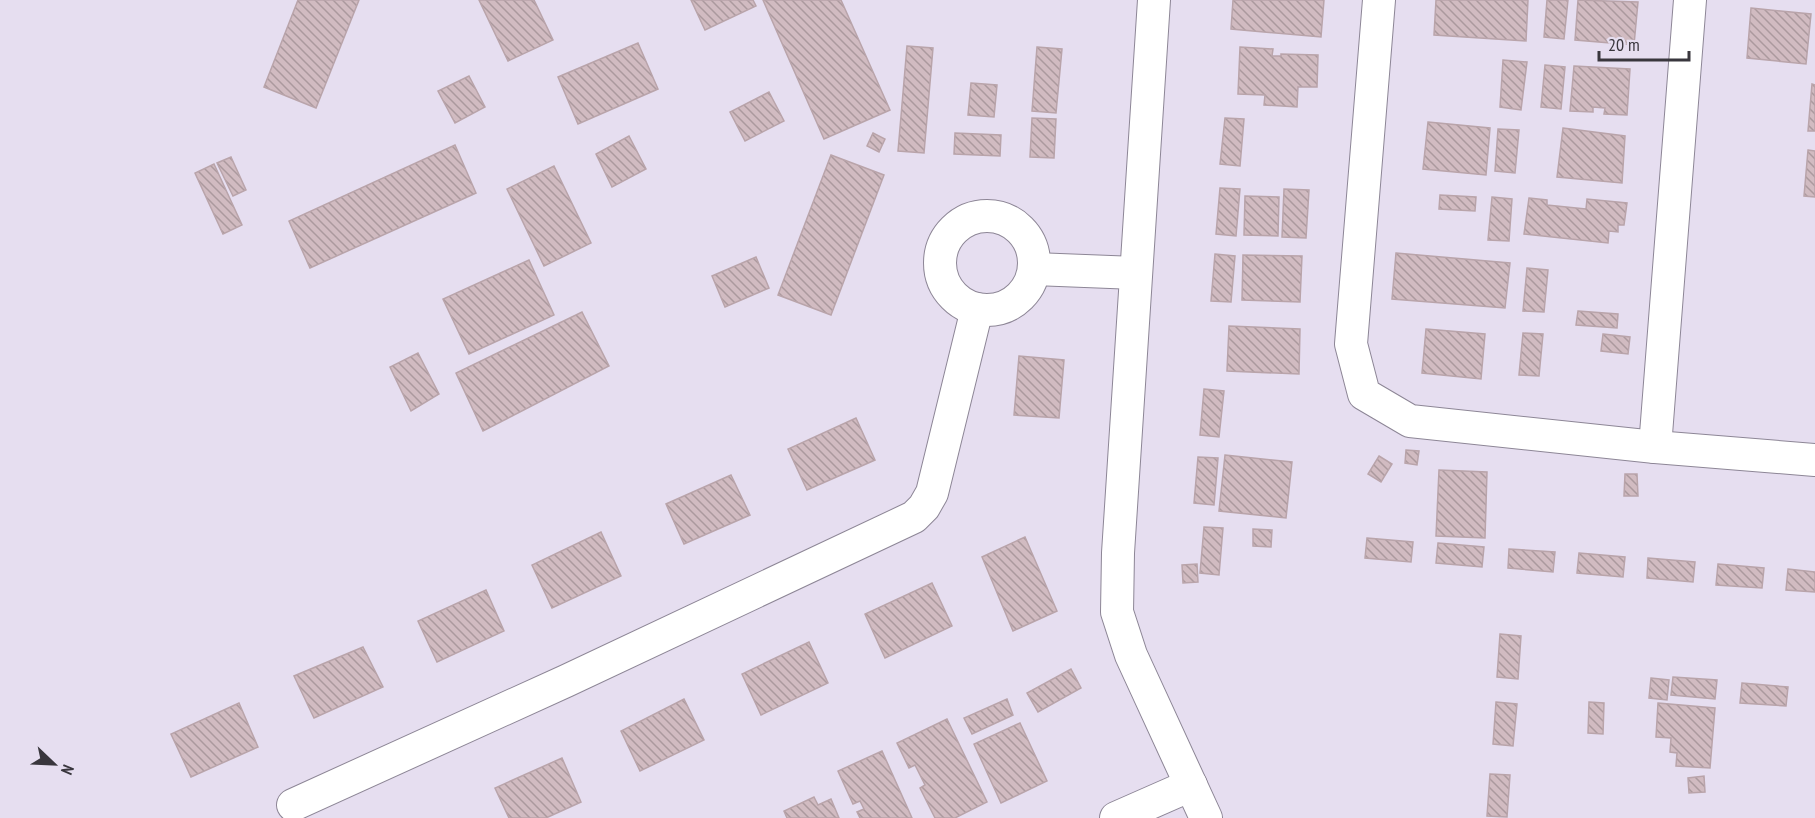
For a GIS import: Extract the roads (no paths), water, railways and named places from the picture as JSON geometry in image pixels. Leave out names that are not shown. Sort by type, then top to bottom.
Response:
[{"type":"street","points":[[1154,0],[1118,553],[1117,612],[1131,655],[1206,818]]},
{"type":"street","points":[[1379,0],[1351,344],[1364,394],[1410,421],[1655,447],[1815,460]]},
{"type":"street","points":[[1655,447],[1690,0]]},
{"type":"street","points":[[990,216],[1005,219],[1018,227],[1028,239],[1033,253],[1034,269],[1029,284],[1020,297],[992,310],[977,309],[963,303],[951,293],[943,280],[940,265],[942,249],[949,235],[960,224],[974,217],[990,216]]},
{"type":"street","points":[[1034,269],[1136,273]]},
{"type":"street","points":[[293,805],[555,686],[914,517],[924,507],[932,493],[977,309]]},
{"type":"street","points":[[1116,818],[1191,785]]}]
